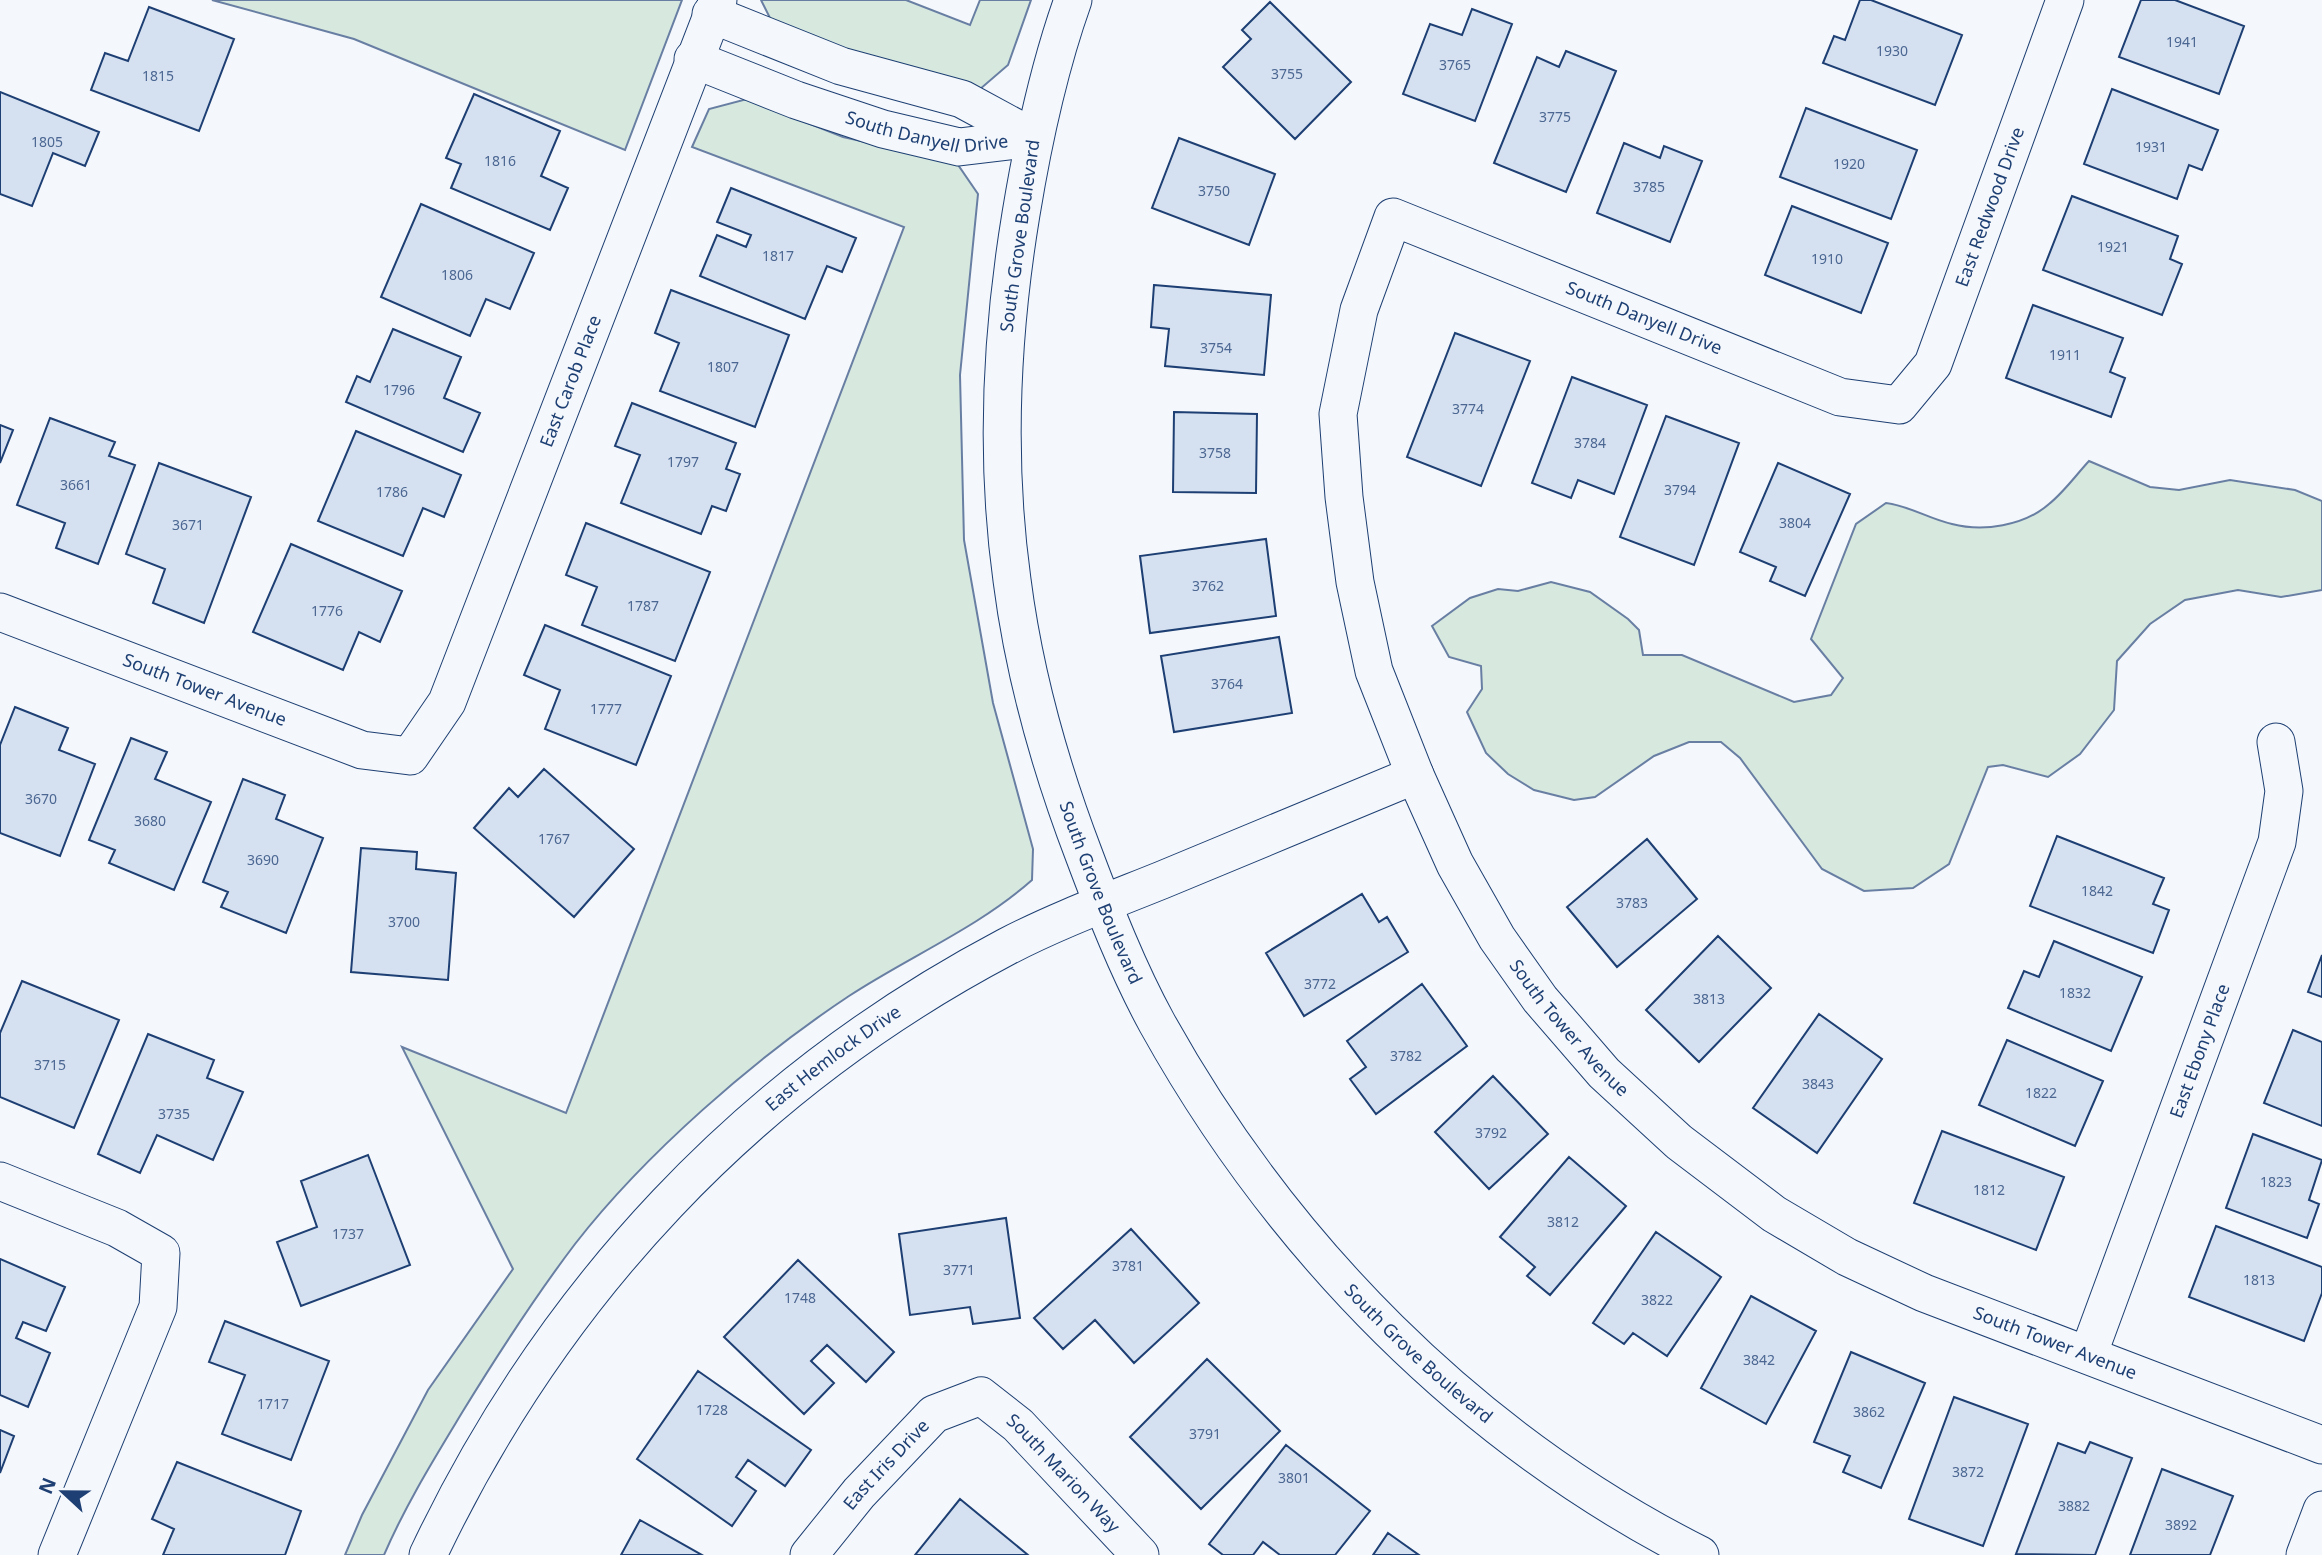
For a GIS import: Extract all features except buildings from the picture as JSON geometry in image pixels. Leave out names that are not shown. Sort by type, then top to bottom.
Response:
[{"type":"street","name":"South Grove Boulevard","points":[[1073,0],[1034,138],[1007,302],[1002,390],[1005,505],[1012,581],[1030,676],[1058,786],[1103,904],[1155,1020],[1226,1135],[1290,1221],[1353,1295],[1479,1411],[1568,1477],[1658,1534],[1700,1555]]},
{"type":"street","name":"East Redwood Drive","points":[[1899,405],[1933,364],[2065,0]]},
{"type":"street","name":"South Danyell Drive","points":[[715,7],[841,65],[961,99],[1034,138]]},
{"type":"street","name":"East Carob Place","points":[[410,756],[447,702],[715,7]]},
{"type":"street","name":"South Danyell Drive","points":[[694,59],[883,129],[959,147],[1034,138]]},
{"type":"street","name":"South Danyell Drive","points":[[1393,217],[1840,397],[1899,405]]},
{"type":"street","name":"South Tower Avenue","points":[[1393,217],[1359,310],[1338,414],[1344,497],[1355,582],[1374,671],[1415,775],[1455,864],[1497,938],[1540,999],[1604,1073],[1679,1142],[1774,1214],[1847,1257],[1924,1293],[2322,1445]]},
{"type":"street","name":"South Tower Avenue","points":[[0,612],[362,750],[410,756]]},
{"type":"street","name":"East Ebony Place","points":[[2088,1355],[2277,842],[2284,791],[2276,742]]},
{"type":"street","name":"East Hemlock Drive","points":[[428,1555],[459,1488],[553,1337],[672,1194],[756,1117],[842,1049],[909,1003],[1008,946],[1415,775]]},
{"type":"street","points":[[0,1181],[117,1228],[161,1253],[158,1307],[57,1555]]},
{"type":"street","name":"East Iris Drive","points":[[809,1555],[859,1493],[934,1414],[981,1396]]},
{"type":"street","name":"South Marion Way","points":[[981,1396],[1018,1425],[1140,1555]]},
{"type":"street","points":[[2305,1555],[2322,1510]]},
{"type":"shaded area","points":[[212,0],[682,0],[625,150],[354,39]]},
{"type":"shaded area","points":[[761,0],[906,0],[970,25],[980,0],[1031,0],[1008,65],[979,90],[775,28]]},
{"type":"shaded area","points":[[747,99],[843,137],[956,162],[978,194],[960,375],[964,540],[993,703],[1033,849],[1032,880],[989,913],[849,996],[813,1021],[739,1078],[667,1143],[603,1210],[531,1306],[489,1368],[431,1464],[384,1555],[345,1555],[362,1515],[428,1390],[513,1269],[402,1047],[566,1113],[904,227],[692,147],[709,109]]},
{"type":"shaded area","points":[[2089,461],[2150,487],[2179,490],[2230,480],[2295,490],[2322,501],[2322,590],[2281,597],[2238,590],[2185,600],[2150,624],[2117,661],[2114,710],[2080,754],[2048,777],[2003,765],[1988,767],[1949,864],[1913,888],[1864,891],[1822,869],[1740,758],[1721,742],[1689,742],[1654,756],[1595,797],[1574,800],[1534,790],[1508,774],[1486,753],[1467,712],[1482,689],[1481,666],[1449,657],[1432,626],[1470,598],[1498,589],[1518,591],[1551,582],[1590,592],[1628,619],[1639,630],[1643,655],[1682,655],[1794,702],[1831,695],[1843,678],[1811,639],[1856,524],[1886,503],[1964,526],[1990,527],[2015,522],[2028,518],[2049,504]]}]
